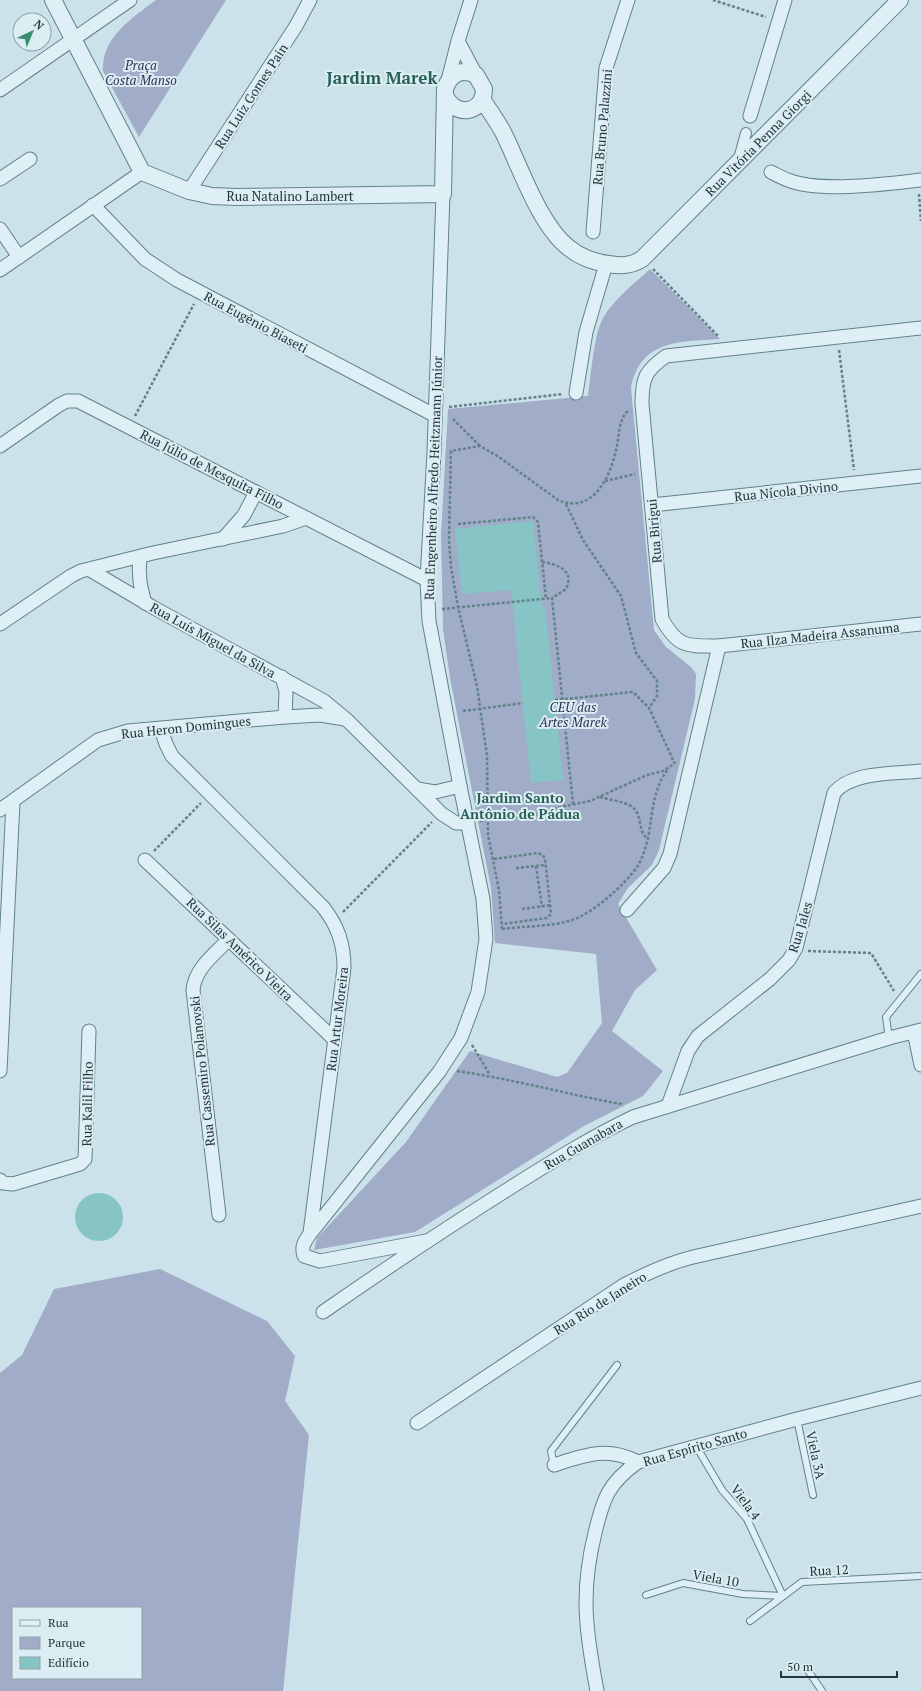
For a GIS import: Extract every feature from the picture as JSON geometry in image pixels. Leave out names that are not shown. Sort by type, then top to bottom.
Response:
[{"type":"street","points":[[0,270],[142,172],[53,0]]},
{"type":"street","points":[[0,90],[130,0]]},
{"type":"street","name":"Rua Luiz Gomes Pain","points":[[189,191],[296,26],[310,0]]},
{"type":"street","name":"Rua Engenheiro Alfredo Heitzmann Júnior","points":[[426,1241],[320,1261],[304,1256],[302,1250],[304,1242],[310,1234],[441,1068],[464,1031],[478,992],[486,939],[483,899],[460,786],[429,610],[427,580],[446,89],[458,41],[471,0]]},
{"type":"street","name":"Rua Bruno Palazzini","points":[[593,232],[606,68],[628,0]]},
{"type":"street","points":[[750,116],[785,0]]},
{"type":"street","name":"Rua Vitória Penna Giorgi","points":[[479,102],[502,131],[545,221],[569,249],[591,260],[606,264],[619,266],[634,264],[642,259],[900,0]]},
{"type":"street","points":[[458,41],[484,89],[479,102],[472,109],[460,110],[451,104],[446,89],[449,79],[459,72],[465,72],[476,76]]},
{"type":"street","name":"Rua Engenheiro Alfredo Heitzmann Júnior","points":[[443,136],[447,119],[460,110]]},
{"type":"street","points":[[738,163],[746,133]]},
{"type":"street","points":[[0,179],[30,160]]},
{"type":"street","name":"Rua Natalino Lambert","points":[[142,172],[189,191],[212,196],[237,197],[443,194]]},
{"type":"street","points":[[771,172],[789,181],[811,186],[856,185],[919,180]]},
{"type":"street","name":"Rua Eugênio Biaseti","points":[[93,205],[145,259],[176,280],[434,415]]},
{"type":"street","points":[[0,230],[19,257]]},
{"type":"street","points":[[576,392],[586,332],[606,264]]},
{"type":"street","name":"Rua Birigui","points":[[719,646],[682,644],[673,637],[662,619],[642,404],[642,386],[646,373],[653,365],[666,356],[921,328]]},
{"type":"street","name":"Rua Júlio de Mesquita Filho","points":[[0,446],[67,401],[78,401],[427,580]]},
{"type":"street","name":"Rua Nícola Divino","points":[[652,505],[921,476]]},
{"type":"street","points":[[223,539],[244,515],[256,492]]},
{"type":"street","points":[[0,624],[71,576],[81,571],[283,526],[306,518]]},
{"type":"street","name":"Rua Luís Miguel da Silva","points":[[140,557],[138,570],[139,584],[145,603]]},
{"type":"street","name":"Rua Luís Miguel da Silva","points":[[90,570],[145,603],[316,695],[347,720],[448,820],[456,823],[468,823]]},
{"type":"street","name":"Rua Ilza Madeira Assanuma","points":[[719,646],[921,624]]},
{"type":"street","points":[[627,910],[664,868],[670,854],[719,646]]},
{"type":"street","name":"Rua Luís Miguel da Silva","points":[[282,677],[286,691],[286,717]]},
{"type":"street","name":"Rua Heron Domingues","points":[[0,810],[98,740],[128,731],[320,715],[347,720]]},
{"type":"street","name":"Rua Artur Moreira","points":[[161,729],[172,756],[323,907],[334,921],[341,936],[344,956],[310,1234]]},
{"type":"street","name":"Rua Jales","points":[[668,1106],[688,1051],[698,1036],[790,960],[796,948],[834,793],[840,785],[851,780],[921,771]]},
{"type":"street","points":[[417,789],[435,792],[460,786]]},
{"type":"street","points":[[0,1071],[13,802]]},
{"type":"street","name":"Rua Silas Américo Vieira","points":[[145,860],[334,1039]]},
{"type":"street","name":"Rua Cassemiro Polanovski","points":[[219,1215],[193,990],[194,980],[199,970],[229,939]]},
{"type":"street","name":"Rua Kalil Filho","points":[[0,1180],[3,1183],[13,1184],[80,1164],[85,1158],[89,1031]]},
{"type":"street","points":[[918,1031],[921,1065]]},
{"type":"street","name":"Rua Guanabara","points":[[323,1312],[426,1241],[576,1146],[610,1127],[633,1117],[668,1106],[889,1038],[918,1031]]},
{"type":"street","name":"Rua Rio de Janeiro","points":[[417,1423],[624,1285],[658,1268],[693,1257],[921,1206]]},
{"type":"street","name":"Rua Espírito Santo","points":[[597,1691],[586,1625],[585,1595],[588,1558],[602,1504],[621,1474],[638,1462],[797,1419],[921,1388]]},
{"type":"street","points":[[554,1465],[581,1456],[601,1453],[622,1454],[638,1462]]},
{"type":"lane","points":[[889,1038],[886,1017],[921,974]]},
{"type":"lane","points":[[554,1465],[551,1452],[617,1365]]},
{"type":"lane","name":"Viela 3A","points":[[797,1419],[813,1495]]},
{"type":"lane","name":"Viela 4","points":[[696,1446],[722,1490],[747,1519],[783,1596]]},
{"type":"lane","name":"Rua 12","points":[[750,1621],[802,1582],[921,1576]]},
{"type":"lane","name":"Viela 10","points":[[646,1595],[683,1583],[743,1594],[783,1596]]},
{"type":"lane","points":[[807,1669],[822,1691]]},
{"type":"path","points":[[713,0],[778,21]]},
{"type":"path","points":[[919,180],[921,221]]},
{"type":"path","points":[[642,259],[730,349]]},
{"type":"path","points":[[130,427],[200,293]]},
{"type":"path","points":[[838,338],[855,483]]},
{"type":"path","points":[[449,407],[576,392]]},
{"type":"path","points":[[453,419],[480,446],[499,457],[548,494],[566,504],[575,505],[588,500],[598,492],[605,482],[616,452],[621,421],[628,410],[642,404]]},
{"type":"path","points":[[480,446],[451,451],[449,540],[451,567],[458,607],[475,678],[487,756],[488,835],[499,890],[502,924],[502,929],[498,935]]},
{"type":"path","points":[[605,482],[634,473],[649,479]]},
{"type":"path","points":[[605,482],[638,474],[639,485],[649,479]]},
{"type":"path","points":[[566,504],[583,540],[621,596],[636,653],[657,681],[658,696],[648,708]]},
{"type":"path","points":[[458,524],[533,517],[536,518],[538,522],[546,599]]},
{"type":"path","points":[[429,610],[552,598],[566,589],[568,579],[564,570],[559,566],[542,562]]},
{"type":"path","points":[[552,598],[573,804]]},
{"type":"path","points":[[555,700],[633,692],[648,708],[674,764],[689,769]]},
{"type":"path","points":[[463,711],[523,703]]},
{"type":"path","points":[[502,929],[568,922],[588,913],[622,883],[638,864],[648,839],[656,789],[668,769],[674,764]]},
{"type":"path","points":[[468,823],[499,817],[524,818],[573,804],[590,801],[640,778],[668,769]]},
{"type":"path","points":[[145,860],[210,794]]},
{"type":"path","points":[[599,797],[629,804],[635,808],[639,816],[643,835],[648,839]]},
{"type":"path","points":[[334,921],[440,813]]},
{"type":"path","points":[[494,859],[538,853],[543,855],[551,905],[551,914],[547,918],[502,924]]},
{"type":"path","points":[[516,868],[545,865]]},
{"type":"path","points":[[536,866],[542,907]]},
{"type":"path","points":[[522,909],[551,905]]},
{"type":"path","points":[[796,948],[807,951],[871,953],[900,1000]]},
{"type":"path","points":[[464,1031],[491,1076]]},
{"type":"path","points":[[441,1068],[491,1076],[572,1095],[621,1104],[633,1117]]},
{"type":"green space","name":"Praça Costa Manso","points":[[156,0],[226,0],[139,137],[103,71],[104,59],[107,49],[120,30],[137,14]]},
{"type":"green space","name":"CEU das Artes Marek","points":[[650,269],[720,339],[676,343],[664,346],[653,352],[643,360],[636,372],[631,388],[654,630],[666,647],[691,667],[696,674],[695,699],[659,850],[652,865],[628,888],[618,904],[657,970],[635,990],[612,1031],[663,1071],[643,1096],[584,1126],[415,1232],[314,1250],[317,1238],[406,1142],[470,1051],[557,1077],[567,1073],[602,1023],[596,954],[495,943],[491,888],[450,678],[443,629],[441,535],[448,409],[588,396],[595,344],[603,318],[618,298]]},
{"type":"green space","points":[[160,1269],[267,1321],[295,1356],[285,1401],[309,1435],[283,1691],[0,1691],[0,1373],[22,1355],[54,1289]]},
{"type":"building","points":[[533,521],[542,606],[545,606],[563,780],[531,783],[511,590],[462,594],[455,529]]},
{"type":"building","points":[[99,1193],[108,1195],[116,1200],[121,1208],[123,1217],[121,1226],[116,1234],[108,1239],[99,1241],[90,1239],[82,1234],[77,1226],[75,1217],[77,1208],[82,1200],[90,1195]]},
{"type":"district","name":"Jardim Marek","points":[[382,77]]},
{"type":"district","name":"Jardim Santo Antônio de Pádua","points":[[520,806]]}]
